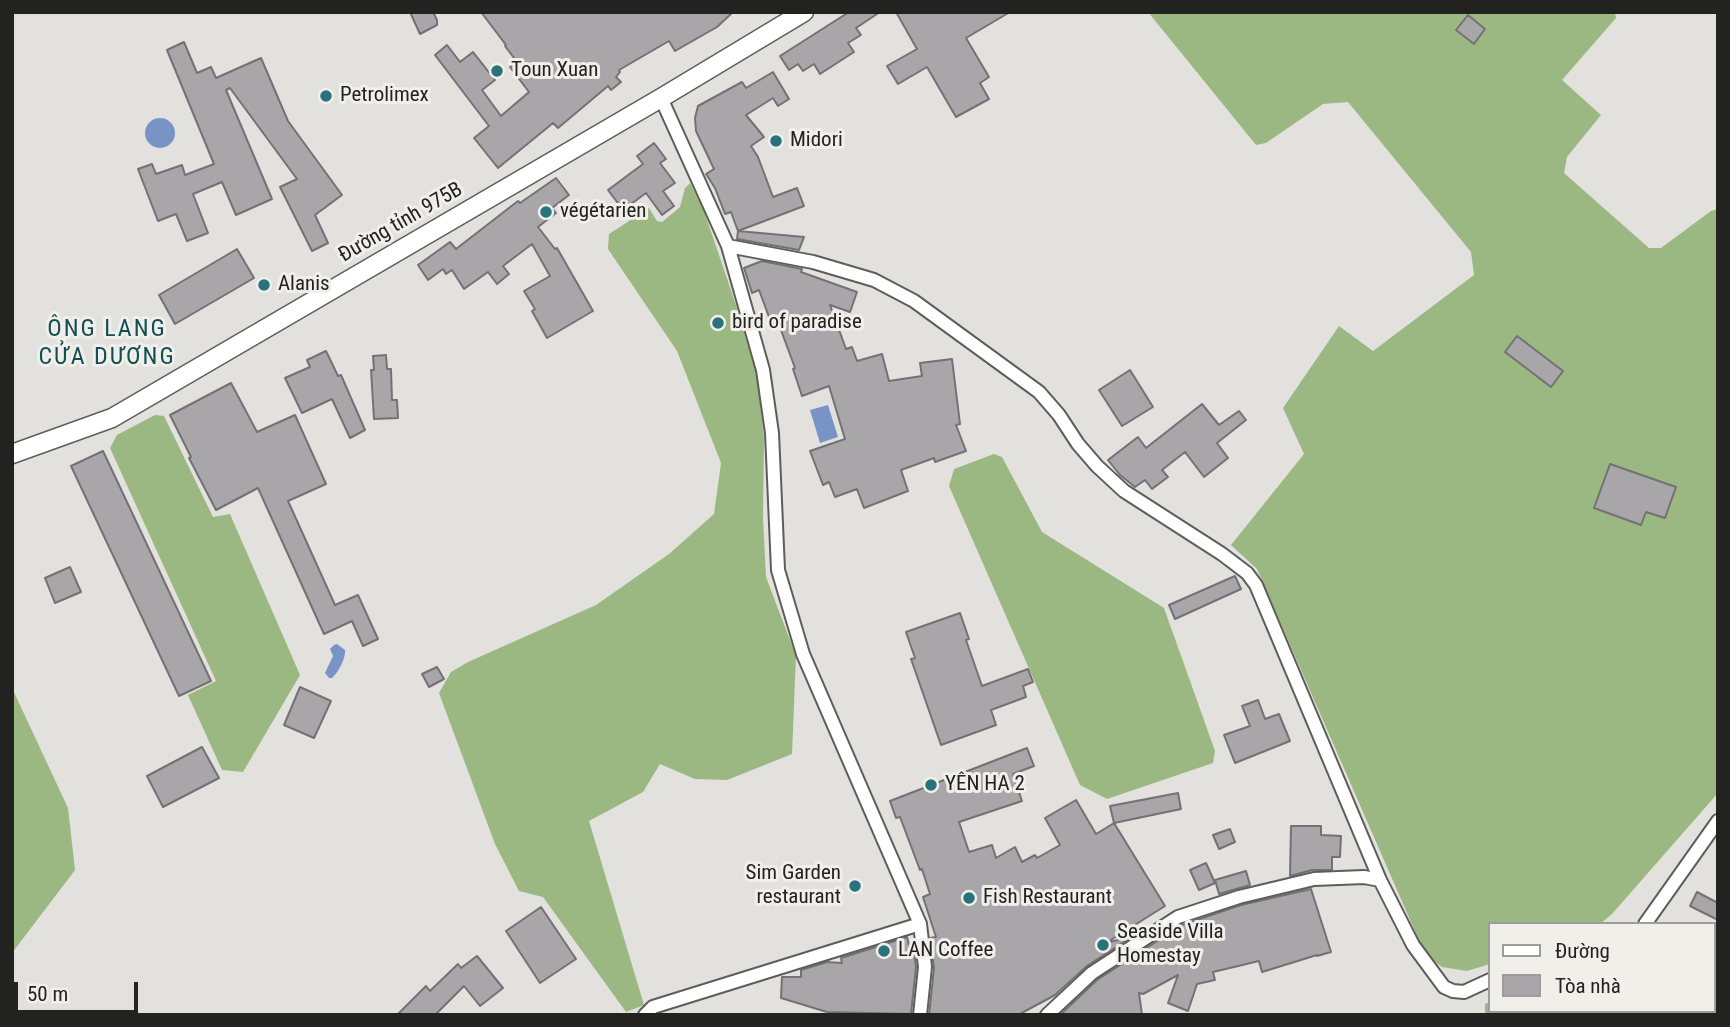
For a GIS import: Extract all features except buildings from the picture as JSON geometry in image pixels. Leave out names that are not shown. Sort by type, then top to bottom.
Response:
[{"type":"main road","name":"Đường tỉnh 975B","points":[[12,454],[112,418],[804,12]]},
{"type":"street","points":[[661,98],[728,246],[763,370],[772,433],[778,570],[803,654],[920,924],[925,967],[919,1015]]},
{"type":"street","points":[[728,246],[813,262],[874,280],[914,302],[1039,392],[1084,452],[1124,491],[1247,573],[1256,585],[1380,880],[1413,945],[1444,987],[1464,992],[1488,982]]},
{"type":"street","points":[[1646,922],[1718,821]]},
{"type":"street","points":[[1047,1015],[1092,973],[1178,917],[1239,897],[1314,878],[1364,877],[1380,880]]},
{"type":"street","points":[[645,1015],[653,1007],[920,924]]},
{"type":"green space","points":[[1148,12],[1615,12],[1616,18],[1562,80],[1601,115],[1567,157],[1564,173],[1649,248],[1661,248],[1711,211],[1718,209],[1718,793],[1602,922],[1488,922],[1488,965],[1467,971],[1442,967],[1431,959],[1421,945],[1257,569],[1231,545],[1304,454],[1283,408],[1339,326],[1373,351],[1474,275],[1471,252],[1348,102],[1323,104],[1266,143],[1256,145]]},
{"type":"green space","points":[[690,183],[704,211],[757,377],[764,438],[763,517],[766,577],[796,656],[792,754],[727,780],[695,779],[660,764],[643,792],[589,821],[644,1005],[626,1012],[543,897],[519,891],[495,844],[439,693],[451,672],[468,662],[596,605],[669,554],[714,514],[721,463],[677,351],[608,249],[609,234],[649,208],[657,221],[662,222],[680,207],[685,188]]},
{"type":"green space","points":[[155,415],[164,416],[213,517],[230,514],[300,675],[243,772],[222,770],[188,695],[216,681],[110,448],[117,435]]},
{"type":"green space","points":[[994,454],[1002,457],[1042,532],[1164,608],[1215,751],[1213,763],[1107,799],[1080,785],[949,486],[954,469]]},
{"type":"green space","points":[[12,688],[68,808],[75,870],[12,953]]},
{"type":"green space","points":[[1716,966],[1718,967],[1718,1015],[1485,1015],[1485,1004],[1488,1003],[1488,1013],[1716,1013]]},
{"type":"water","points":[[160,118],[171,122],[175,133],[171,144],[160,148],[149,144],[145,133],[149,122]]},
{"type":"water","points":[[828,405],[838,437],[820,443],[810,410]]},
{"type":"water","points":[[337,644],[345,650],[344,657],[337,673],[329,678],[325,673],[333,656],[330,649]]},
{"type":"place","name":"Toun Xuan","points":[[497,71]]},
{"type":"place","name":"Petrolimex","points":[[326,96]]},
{"type":"place","name":"Midori","points":[[776,141]]},
{"type":"place","name":"végétarien","points":[[546,212]]},
{"type":"place","name":"Alanis","points":[[264,285]]},
{"type":"place","name":"bird of paradise","points":[[718,323]]},
{"type":"place","name":"YÊN HA 2","points":[[931,785]]},
{"type":"place","name":"Sim Garden restaurant","points":[[855,886]]},
{"type":"place","name":"Fish Restaurant","points":[[969,898]]},
{"type":"place","name":"Seaside Villa Homestay","points":[[1103,945]]},
{"type":"place","name":"LAN Coffee","points":[[884,951]]},
{"type":"district","name":"ÔNG LANG CỬA DƯƠNG","points":[[107,344]]}]
